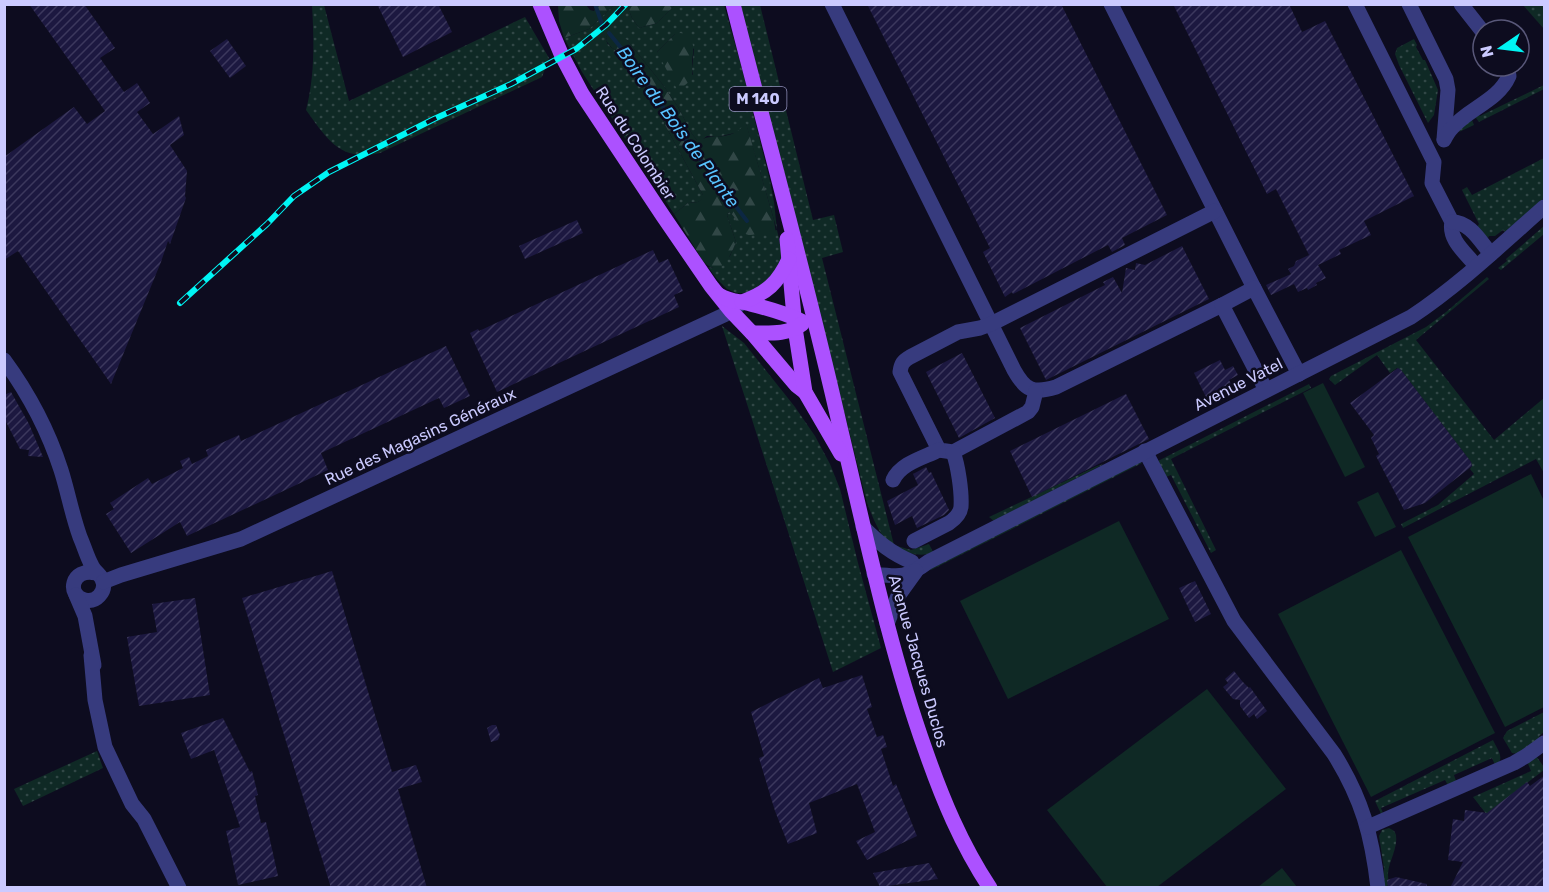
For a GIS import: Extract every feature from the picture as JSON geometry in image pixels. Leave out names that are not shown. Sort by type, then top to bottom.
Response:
[{"type":"main road","name":"Rue du Colombier","points":[[540,4],[557,46],[582,94],[663,216],[711,286],[737,307],[752,333],[796,385],[805,392]]},
{"type":"main road","name":"M 140","points":[[733,4],[850,469]]},
{"type":"main road","name":"M 140","points":[[782,194],[805,392],[850,469]]},
{"type":"main road","points":[[737,307],[771,287],[789,259]]},
{"type":"main road","points":[[737,307],[776,311],[817,334]]},
{"type":"main road","points":[[752,333],[776,333],[798,323],[811,308]]},
{"type":"main road","name":"Avenue Jacques Duclos","points":[[850,469],[874,574],[911,710],[943,797],[969,854],[990,888]]},
{"type":"street","points":[[832,4],[1020,381],[1028,388],[1036,391],[1056,387],[1254,288]]},
{"type":"street","points":[[1111,4],[1299,374]]},
{"type":"street","points":[[1354,4],[1434,162]]},
{"type":"street","points":[[1409,4],[1446,79],[1448,90],[1444,139]]},
{"type":"street","points":[[1461,4],[1472,18]]},
{"type":"street","points":[[1476,266],[1452,237],[1450,230],[1452,222],[1432,183],[1434,162],[1451,128],[1501,90],[1508,78]]},
{"type":"street","name":"Avenue Vatel","points":[[874,574],[898,564],[918,565],[1411,317],[1439,298],[1545,207]]},
{"type":"street","points":[[914,541],[949,523],[961,507],[958,470],[900,372],[903,361],[958,332],[991,324],[1215,211]]},
{"type":"street","points":[[1452,222],[1466,225],[1491,254]]},
{"type":"street","points":[[1222,305],[1266,390]]},
{"type":"street","name":"Rue des Magasins Généraux","points":[[100,577],[121,575],[241,539],[737,307]]},
{"type":"street","points":[[4,360],[42,421],[58,460],[73,516],[91,564],[100,577],[103,591],[89,609],[87,628]]},
{"type":"street","points":[[893,480],[896,474],[907,465],[946,451],[1028,412],[1032,407],[1036,391]]},
{"type":"street","points":[[1145,451],[1234,621],[1334,753],[1353,789],[1368,827],[1378,888]]},
{"type":"street","points":[[73,516],[78,560],[74,590],[82,607],[87,628],[92,655],[95,700],[105,747],[132,804],[144,819],[179,888]]},
{"type":"street","points":[[863,527],[888,550],[918,565],[898,596],[887,624]]},
{"type":"street","points":[[75,578],[90,571],[100,577]]},
{"type":"street","points":[[76,595],[87,601],[96,599]]},
{"type":"street","points":[[1368,827],[1514,764],[1545,743]]},
{"type":"green space","points":[[312,5],[324,5],[349,101],[525,17],[549,58],[542,77],[380,153],[355,154],[336,146],[328,139],[306,110],[312,71]]},
{"type":"green space","points":[[558,5],[586,5],[594,11],[597,5],[614,5],[589,29],[564,38],[559,21]]},
{"type":"green space","points":[[614,5],[627,5],[639,28],[657,23],[675,5],[724,5],[770,181],[777,230],[746,124],[739,132],[717,137],[707,136],[702,140],[697,140],[663,85],[627,40],[610,31],[606,37],[607,43],[624,54],[635,65],[650,86],[665,125],[703,195],[703,199],[688,203],[674,214],[582,72],[564,38],[589,29]],"holes":[[[675,34],[694,49],[693,75],[657,52]]]},
{"type":"green space","points":[[627,5],[675,5],[657,23],[639,28]]},
{"type":"green space","points":[[740,5],[760,5],[813,220],[834,215],[843,252],[822,258],[894,545],[911,550],[929,544],[933,552],[921,555],[912,554],[893,546],[882,534],[867,503]]},
{"type":"green space","points":[[1523,5],[1544,5],[1544,29]]},
{"type":"green space","points":[[615,30],[627,40],[663,85],[697,140],[730,134],[738,131],[746,123],[774,220],[776,234],[774,236],[764,233],[751,235],[744,233],[729,212],[727,215],[736,242],[731,254],[719,267],[714,268],[703,261],[674,214],[688,203],[698,202],[703,195],[665,125],[650,86],[635,65],[607,42],[606,37],[610,31]]},
{"type":"green space","points":[[681,33],[687,36],[692,43],[692,75],[691,80],[678,91],[657,52],[675,34]]},
{"type":"green space","points":[[1414,39],[1438,90],[1434,115],[1428,123],[1395,54],[1397,48]]},
{"type":"green space","points":[[1544,85],[1544,89],[1479,122],[1476,118],[1472,120],[1474,125],[1459,132],[1462,125],[1479,115]]},
{"type":"green space","points":[[1544,158],[1544,198],[1505,232],[1503,230],[1488,238],[1477,227],[1479,224],[1462,190],[1467,187],[1472,195]]},
{"type":"green space","points":[[729,212],[732,214],[745,233],[777,230],[782,252],[774,277],[747,293],[736,293],[727,289],[708,267],[713,268],[730,256],[736,242],[727,215]]},
{"type":"green space","points":[[1544,226],[1544,234],[1501,270],[1498,268],[1507,261],[1506,259]]},
{"type":"green space","points":[[1487,277],[1489,279],[1416,340],[1494,440],[1544,398],[1544,473],[1536,459],[1403,528],[1401,524],[1438,505],[1474,474],[1470,469],[1471,462],[1401,370],[1397,368],[1390,373],[1377,355],[1335,385],[1329,379],[1426,327]]},
{"type":"green space","points":[[722,326],[744,343],[795,407],[815,436],[840,489],[881,648],[833,672]]},
{"type":"green space","points":[[1323,383],[1365,467],[1345,477],[1303,393]]},
{"type":"green space","points":[[1309,384],[1311,388],[1171,459],[1216,550],[1211,553],[1171,475],[1166,477],[1158,461]]},
{"type":"green space","points":[[1139,461],[1142,463],[931,570],[929,567]]},
{"type":"green space","points":[[1104,464],[994,521],[989,517],[1097,466]]},
{"type":"green space","points":[[1531,474],[1544,501],[1544,707],[1505,727],[1408,537]]},
{"type":"green space","points":[[1378,492],[1396,527],[1375,537],[1357,502]]},
{"type":"green space","points":[[1119,521],[1169,619],[1008,699],[960,601]]},
{"type":"green space","points":[[1401,550],[1495,733],[1371,797],[1278,614]]},
{"type":"green space","points":[[1207,689],[1286,789],[1157,887],[1107,887],[1047,810]]},
{"type":"green space","points":[[1544,712],[1544,732],[1539,736],[1542,740],[1518,754],[1512,753],[1503,738],[1507,731]]},
{"type":"green space","points":[[1493,740],[1500,757],[1496,767],[1492,758],[1454,775],[1457,784],[1449,787],[1445,780],[1381,808],[1383,818],[1375,801]]},
{"type":"green space","points":[[97,751],[103,768],[23,806],[14,789]]},
{"type":"green space","points":[[1536,756],[1544,770],[1493,809],[1491,820],[1473,797],[1531,771],[1527,761]]},
{"type":"green space","points":[[1389,828],[1395,832],[1396,840],[1389,868],[1388,885],[1384,887],[1384,868],[1379,836],[1382,830]]},
{"type":"green space","points":[[1282,868],[1297,887],[1258,887]]},
{"type":"building","points":[[29,4],[84,4],[115,48],[100,58],[124,92],[137,83],[150,103],[137,112],[153,134],[179,116],[184,135],[170,145],[187,171],[186,198],[170,244],[168,241],[111,384],[18,251],[4,260],[4,157],[74,107],[87,124],[105,111]]},
{"type":"building","points":[[377,4],[438,4],[452,32],[403,57]]},
{"type":"building","points":[[867,4],[1061,4],[1167,215],[1122,238],[1125,245],[1112,252],[1108,245],[1005,297],[983,252],[990,248]]},
{"type":"building","points":[[1173,4],[1289,4],[1302,32],[1325,21],[1414,196],[1364,221],[1371,235],[1339,250],[1341,254],[1318,265],[1326,278],[1308,290],[1307,288],[1298,292],[1294,284],[1271,295],[1266,285],[1291,274],[1288,269],[1294,266],[1296,261],[1309,255],[1276,189],[1267,194]]},
{"type":"building","points":[[227,39],[246,66],[230,78],[210,51]]},
{"type":"building","points":[[577,220],[583,233],[525,259],[519,246]]},
{"type":"building","points":[[1182,246],[1209,299],[1046,380],[1020,328],[1105,285],[1103,282],[1113,277],[1122,293],[1126,268],[1135,270],[1136,263],[1145,265]]},
{"type":"building","points":[[653,250],[659,263],[668,259],[683,291],[674,295],[679,307],[497,392],[470,333],[478,329],[479,331]]},
{"type":"building","points":[[446,346],[470,396],[444,408],[439,398],[321,453],[328,470],[187,536],[180,522],[131,553],[106,514],[114,509],[110,503],[148,478],[152,484],[183,468],[180,461],[189,457],[192,464],[208,456],[206,450],[239,435],[241,441]]},
{"type":"building","points":[[962,353],[995,418],[959,438],[926,372]]},
{"type":"building","points":[[1220,360],[1225,370],[1233,366],[1238,375],[1229,380],[1235,391],[1209,403],[1194,373]]},
{"type":"building","points":[[1398,368],[1472,466],[1425,503],[1404,510],[1376,456],[1379,454],[1371,438],[1374,435],[1350,403]]},
{"type":"building","points":[[11,392],[29,424],[43,457],[28,456],[29,450],[20,449],[4,418],[4,395]]},
{"type":"building","points":[[1126,394],[1149,439],[1032,497],[1010,451]]},
{"type":"building","points":[[926,467],[929,473],[931,472],[949,510],[944,515],[917,528],[912,516],[895,525],[887,501],[918,485],[913,474]]},
{"type":"building","points":[[332,571],[392,772],[416,765],[422,782],[398,789],[427,888],[331,888],[242,598]]},
{"type":"building","points":[[1195,581],[1211,614],[1195,622],[1179,588]]},
{"type":"building","points":[[195,598],[210,695],[139,706],[127,637],[157,632],[152,604]]},
{"type":"building","points":[[1234,671],[1250,687],[1267,711],[1257,719],[1254,714],[1249,718],[1240,706],[1240,700],[1233,699],[1223,687],[1228,683],[1225,679]]},
{"type":"building","points":[[862,675],[872,707],[867,709],[877,737],[883,735],[887,747],[881,749],[893,786],[896,784],[917,836],[867,860],[856,841],[875,832],[857,784],[809,803],[817,833],[788,844],[759,758],[764,756],[751,712],[819,678],[823,688]]},
{"type":"building","points":[[223,718],[250,772],[252,771],[258,795],[255,796],[261,823],[266,822],[278,876],[238,885],[226,831],[240,827],[214,750],[191,759],[181,733]]},
{"type":"building","points":[[496,725],[500,735],[498,740],[491,742],[487,728]]},
{"type":"building","points":[[1545,775],[1545,888],[1450,888],[1463,862],[1448,860],[1453,819],[1464,821],[1465,810],[1487,813],[1527,782],[1530,786]]},
{"type":"building","points":[[929,863],[938,879],[880,887],[873,873]]},
{"type":"building","points":[[1396,877],[1427,884],[1427,888],[1388,888],[1387,880]]},
{"type":"waterway","name":"Boire du Bois de Plante","points":[[595,4],[602,24]]},
{"type":"waterway","name":"Boire du Bois de Plante","points":[[609,33],[635,65],[681,134],[747,221]]},
{"type":"railway","points":[[180,303],[267,224],[294,196],[329,172],[434,119],[511,84],[576,49],[606,25],[626,4]]}]
